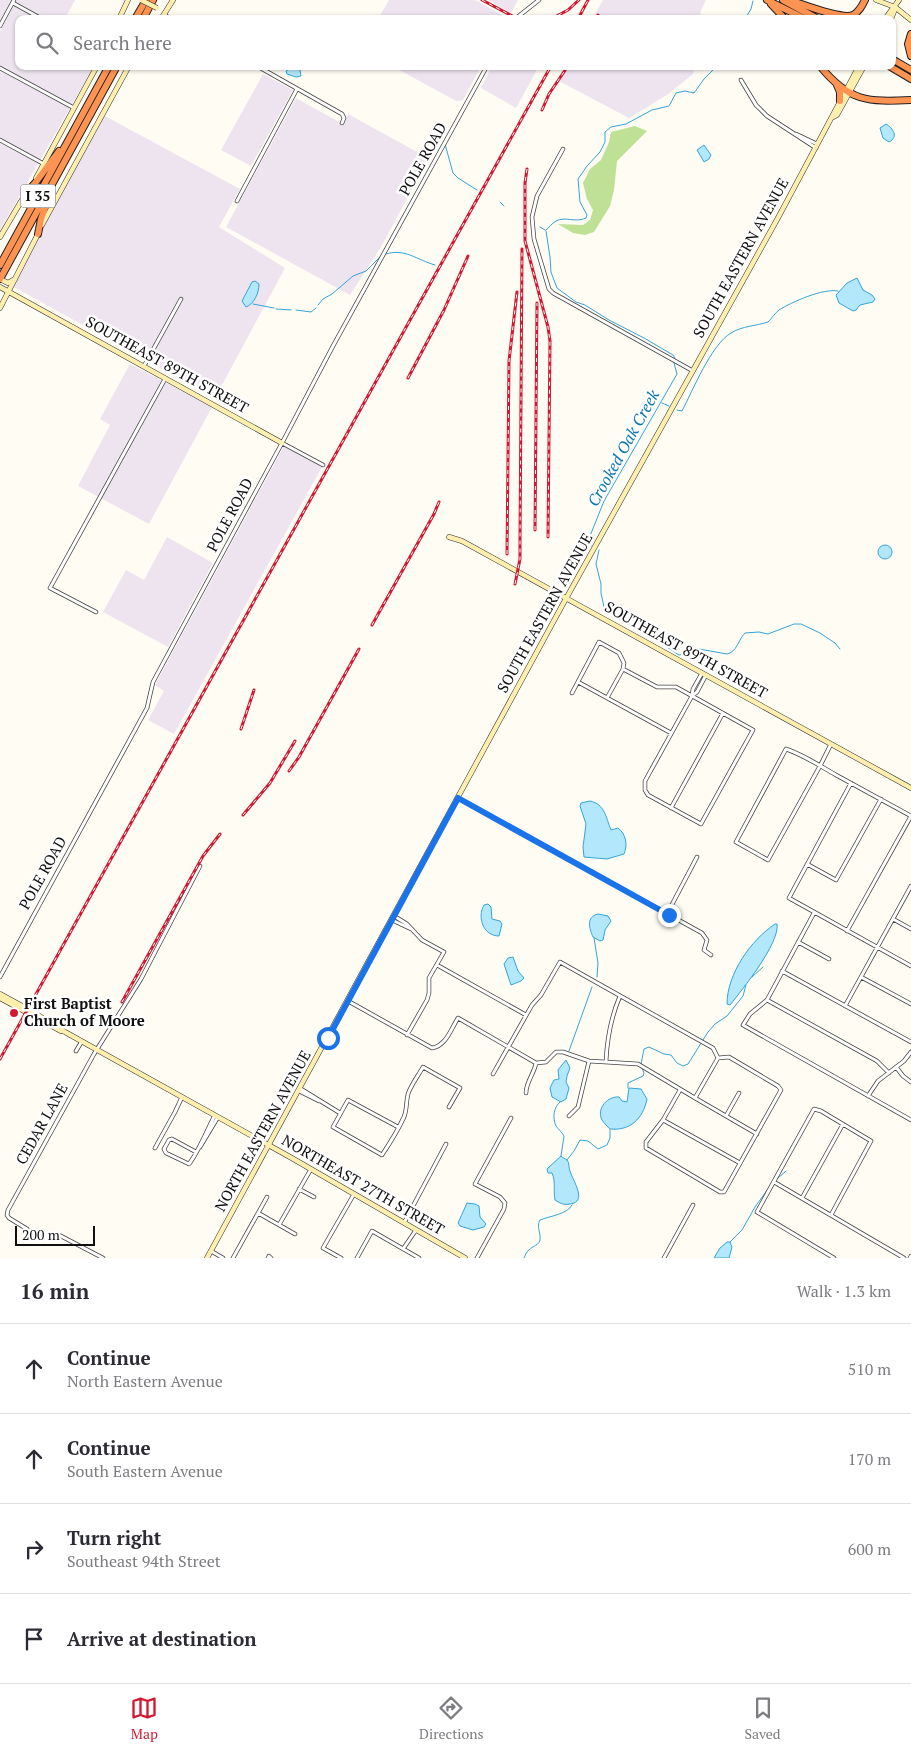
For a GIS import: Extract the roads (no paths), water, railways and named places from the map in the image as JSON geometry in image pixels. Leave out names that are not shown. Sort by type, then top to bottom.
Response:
[{"type":"highway","points":[[137,15],[146,0]]},
{"type":"highway","points":[[145,15],[153,0]]},
{"type":"highway","points":[[767,0],[781,15]]},
{"type":"highway","points":[[767,0],[797,15]]},
{"type":"highway","points":[[783,0],[811,15]]},
{"type":"highway","points":[[789,0],[825,12],[842,15]]},
{"type":"highway","points":[[852,15],[856,14],[863,2]]},
{"type":"highway","points":[[910,36],[908,47],[911,56]]},
{"type":"highway","points":[[896,61],[911,70]]},
{"type":"highway","name":"I 35","points":[[0,265],[107,70]]},
{"type":"highway","name":"I 35","points":[[1,278],[114,70]]},
{"type":"highway","points":[[824,70],[852,95],[883,102],[911,100]]},
{"type":"highway","points":[[896,70],[911,79]]},
{"type":"highway","points":[[836,82],[840,92],[840,101]]},
{"type":"highway","points":[[25,194],[36,182],[75,128]]},
{"type":"highway","points":[[38,234],[41,219],[56,178]]},
{"type":"main road","points":[[121,15],[128,0]]},
{"type":"main road","points":[[141,0],[164,14],[173,0]]},
{"type":"main road","points":[[876,0],[895,7],[911,20]]},
{"type":"main road","points":[[889,15],[899,0]]},
{"type":"main road","points":[[892,15],[895,7]]},
{"type":"main road","points":[[0,237],[44,164],[96,70]]},
{"type":"main road","points":[[1,306],[58,193],[127,70]]},
{"type":"main road","name":"SOUTH EASTERN AVENUE","points":[[833,118],[837,115],[857,70]]},
{"type":"main road","name":"SOUTH EASTERN AVENUE","points":[[425,858],[566,599],[833,118],[840,101],[861,70]]},
{"type":"main road","points":[[1,278],[8,283],[16,278]]},
{"type":"main road","name":"SOUTHEAST 89TH STREET","points":[[0,287],[282,443]]},
{"type":"main road","points":[[0,298],[1,306]]},
{"type":"main road","name":"SOUTHEAST 89TH STREET","points":[[449,537],[462,541],[911,788]]},
{"type":"main road","name":"NORTH EASTERN AVENUE","points":[[207,1258],[425,858]]},
{"type":"main road","name":"NORTHEAST 27TH STREET","points":[[0,994],[82,1042],[270,1145],[465,1258]]},
{"type":"main road","name":"NORTHEAST 27TH STREET","points":[[0,998],[55,1029],[65,1032]]},
{"type":"street","points":[[520,15],[539,0]]},
{"type":"street","points":[[0,26],[13,1],[36,15]]},
{"type":"street","points":[[0,68],[74,109]]},
{"type":"street","points":[[264,70],[342,114],[344,118],[342,123]]},
{"type":"street","name":"POLE ROAD","points":[[0,977],[146,708],[153,682],[333,346],[485,70]]},
{"type":"street","points":[[741,80],[760,110],[791,132],[817,146]]},
{"type":"street","points":[[237,200],[298,89]]},
{"type":"street","points":[[0,140],[44,164]]},
{"type":"street","points":[[563,149],[537,196],[532,217],[534,239],[549,289],[693,371]]},
{"type":"street","points":[[144,366],[181,299]]},
{"type":"street","points":[[96,612],[50,588],[166,378]]},
{"type":"street","name":"SOUTHEAST 89TH STREET","points":[[282,443],[323,465]]},
{"type":"street","points":[[572,693],[600,642],[621,655],[624,663],[623,669],[607,698]]},
{"type":"street","points":[[623,669],[657,687],[674,686],[692,696],[723,713],[753,730],[701,824],[648,795],[645,790],[645,781],[692,696],[697,692],[704,674]]},
{"type":"street","points":[[578,682],[671,733]]},
{"type":"street","points":[[671,808],[723,713]]},
{"type":"street","points":[[831,744],[820,766],[768,860],[736,842],[786,748],[820,766],[881,799],[911,816],[848,931]]},
{"type":"street","points":[[851,783],[789,898],[911,966]]},
{"type":"street","points":[[458,798],[702,933],[707,940],[704,950],[712,956]]},
{"type":"street","points":[[806,864],[836,880],[881,799]]},
{"type":"street","points":[[667,914],[697,857]]},
{"type":"street","points":[[97,1050],[141,979],[200,866]]},
{"type":"street","points":[[845,1006],[910,889]]},
{"type":"street","points":[[814,913],[767,1000],[750,1014],[743,1025],[911,1120]]},
{"type":"street","points":[[393,918],[407,924],[422,940],[444,952],[429,978],[427,1000],[407,1035]]},
{"type":"street","points":[[893,919],[911,929]]},
{"type":"street","points":[[798,942],[829,959]]},
{"type":"street","points":[[493,1074],[532,1005],[541,996],[560,962],[713,1048],[718,1058]]},
{"type":"street","points":[[437,965],[526,1016]]},
{"type":"street","points":[[782,972],[911,1042]]},
{"type":"street","points":[[861,977],[911,1004]]},
{"type":"street","points":[[606,1062],[607,1042],[611,1023],[620,996]]},
{"type":"street","points":[[767,1000],[877,1061],[889,1073]]},
{"type":"street","points":[[348,1001],[427,1046],[437,1047],[443,1043],[458,1018],[536,1063],[546,1062],[556,1052],[563,1052],[589,1061],[638,1064],[757,1134]]},
{"type":"street","points":[[76,1052],[82,1042]]},
{"type":"street","name":"CEDAR LANE","points":[[27,1229],[9,1218],[7,1216],[8,1210],[97,1050]]},
{"type":"street","points":[[868,1096],[876,1083],[904,1061],[911,1052]]},
{"type":"street","points":[[680,1090],[663,1120],[646,1142],[646,1148],[720,1192],[726,1190],[781,1088],[729,1057],[718,1058]]},
{"type":"street","points":[[695,1098],[718,1058]]},
{"type":"street","points":[[569,1116],[578,1107],[589,1061]]},
{"type":"street","points":[[526,1093],[526,1086],[533,1075],[536,1063]]},
{"type":"street","points":[[398,1127],[348,1100],[333,1127],[382,1155],[398,1127],[406,1111],[409,1092],[423,1067],[460,1088],[449,1107]]},
{"type":"street","points":[[896,1067],[911,1082]]},
{"type":"street","points":[[300,1090],[340,1113]]},
{"type":"street","points":[[726,1116],[739,1093]]},
{"type":"street","points":[[155,1148],[182,1096]]},
{"type":"street","points":[[831,1215],[871,1141],[814,1109],[757,1212],[834,1258]]},
{"type":"street","points":[[196,1152],[172,1139],[169,1140],[164,1149],[166,1153],[187,1164],[190,1162],[196,1152],[199,1147],[216,1116]]},
{"type":"street","points":[[477,1258],[504,1209],[505,1203],[500,1197],[475,1184],[511,1118]]},
{"type":"street","points":[[663,1120],[740,1163]]},
{"type":"street","points":[[802,1198],[843,1124]]},
{"type":"street","points":[[404,1223],[446,1144]]},
{"type":"street","points":[[279,1225],[311,1169]]},
{"type":"street","points":[[774,1182],[904,1258]]},
{"type":"street","points":[[299,1189],[314,1197]]},
{"type":"street","points":[[341,1258],[323,1248],[354,1194]]},
{"type":"street","points":[[233,1258],[267,1197]]},
{"type":"street","points":[[664,1258],[693,1205]]},
{"type":"street","points":[[258,1213],[294,1234]]},
{"type":"street","points":[[403,1249],[415,1229]]},
{"type":"street","points":[[357,1258],[372,1231],[419,1258]]},
{"type":"street","points":[[59,1235],[103,1258]]},
{"type":"street","points":[[211,1251],[223,1258]]},
{"type":"water","points":[[300,70],[301,76],[296,77],[287,74],[286,71]]},
{"type":"water","points":[[886,124],[894,133],[894,138],[889,142],[883,138],[880,128]]},
{"type":"water","points":[[704,145],[711,155],[704,162],[697,150]]},
{"type":"water","points":[[857,278],[863,290],[875,299],[873,302],[860,305],[853,311],[839,303],[836,295],[847,283]]},
{"type":"water","points":[[255,281],[259,284],[257,294],[254,301],[246,307],[242,301],[252,282]]},
{"type":"water","points":[[885,545],[890,547],[892,552],[890,557],[885,559],[880,557],[878,552],[880,547]]},
{"type":"water","points":[[590,801],[602,808],[611,830],[618,828],[623,833],[626,843],[624,854],[607,859],[584,857],[583,847],[586,824],[580,806],[581,803]]},
{"type":"water","points":[[488,904],[491,907],[492,919],[500,921],[502,924],[499,936],[489,933],[481,920],[484,905]]},
{"type":"water","points":[[594,915],[608,916],[611,921],[605,930],[603,940],[600,941],[593,937],[590,927],[590,920]]},
{"type":"water","points":[[777,924],[776,932],[767,954],[736,998],[730,1005],[727,1004],[731,981],[742,959],[757,939]]},
{"type":"water","points":[[513,957],[518,971],[524,978],[511,985],[504,964],[508,958]]},
{"type":"water","points":[[566,1060],[570,1068],[566,1082],[569,1088],[566,1099],[561,1102],[552,1097],[550,1088],[554,1080],[559,1079],[558,1070]]},
{"type":"water","points":[[629,1088],[641,1089],[647,1099],[645,1106],[639,1118],[629,1126],[610,1129],[602,1120],[602,1107],[607,1101],[615,1097],[619,1097],[622,1101],[627,1102]]},
{"type":"water","points":[[561,1156],[568,1161],[569,1170],[579,1195],[575,1202],[570,1204],[562,1204],[555,1200],[553,1176],[552,1173],[548,1173],[547,1169]]},
{"type":"water","points":[[467,1203],[479,1206],[480,1217],[486,1224],[484,1227],[473,1230],[460,1226],[458,1223]]},
{"type":"water","points":[[727,1242],[730,1242],[732,1247],[729,1258],[714,1258],[720,1248]]},
{"type":"waterway","name":"Crooked Oak Creek","points":[[747,15],[753,1]]},
{"type":"waterway","name":"Crooked Oak Creek","points":[[546,230],[559,220],[586,218],[587,215],[580,202],[578,179],[600,152],[605,142],[605,132],[611,127],[626,124],[652,110],[669,106],[676,93],[685,91],[694,93],[713,70]]},
{"type":"waterway","points":[[445,144],[453,173],[477,190]]},
{"type":"waterway","points":[[500,202],[504,206]]},
{"type":"waterway","name":"Crooked Oak Creek","points":[[540,227],[545,230]]},
{"type":"waterway","name":"Crooked Oak Creek","points":[[546,231],[551,272],[557,288],[576,302],[585,305],[644,338],[675,358]]},
{"type":"waterway","points":[[386,254],[399,252],[435,265]]},
{"type":"waterway","points":[[318,305],[353,276],[366,271],[381,256]]},
{"type":"waterway","points":[[677,410],[682,411],[716,347],[731,333],[744,327],[768,322],[779,310],[808,296],[838,291]]},
{"type":"waterway","points":[[253,304],[274,308]]},
{"type":"waterway","points":[[296,310],[311,312],[316,308]]},
{"type":"waterway","points":[[276,309],[291,310]]},
{"type":"waterway","name":"Crooked Oak Creek","points":[[591,546],[590,536],[604,501],[677,374],[674,363]]},
{"type":"waterway","points":[[662,403],[669,406]]},
{"type":"waterway","name":"Crooked Oak Creek","points":[[599,550],[596,564],[604,607],[623,622],[636,627],[679,655],[699,649],[727,654],[733,651],[745,633],[759,632],[768,634],[794,624],[801,624],[820,633],[835,643],[840,649]]},
{"type":"waterway","points":[[594,938],[598,963],[597,977]]},
{"type":"waterway","points":[[752,977],[763,967]]},
{"type":"waterway","points":[[641,1064],[644,1049],[649,1047],[671,1055],[677,1063],[683,1066],[688,1064],[708,1032],[715,1024],[727,1016],[743,996],[746,985]]},
{"type":"waterway","points":[[569,1051],[592,987]]},
{"type":"waterway","points":[[628,1088],[628,1083],[643,1076],[642,1068]]},
{"type":"waterway","points":[[560,1102],[556,1107],[554,1116],[556,1126],[564,1136],[561,1156]]},
{"type":"waterway","points":[[567,1160],[580,1140],[588,1141],[598,1149],[607,1145],[610,1138],[610,1130]]},
{"type":"waterway","points":[[777,1179],[786,1171]]},
{"type":"waterway","points":[[730,1242],[742,1230],[768,1189]]},
{"type":"waterway","points":[[524,1258],[528,1251],[538,1244],[540,1240],[538,1225],[540,1220],[563,1213],[572,1205]]},
{"type":"railway","points":[[482,0],[510,15]]},
{"type":"railway","points":[[559,15],[568,10],[579,0]]},
{"type":"railway","points":[[580,15],[588,0]]},
{"type":"railway","points":[[0,1059],[549,70]]},
{"type":"railway","points":[[542,110],[549,94],[565,70]]},
{"type":"railway","points":[[527,169],[525,183],[525,241],[550,341],[548,537]]},
{"type":"railway","points":[[515,584],[520,559],[522,249]]},
{"type":"railway","points":[[408,378],[444,310],[468,256]]},
{"type":"railway","points":[[507,554],[509,361],[517,292]]},
{"type":"railway","points":[[535,530],[537,303]]},
{"type":"railway","points":[[372,625],[439,502]]},
{"type":"railway","points":[[289,771],[299,757],[359,649]]},
{"type":"railway","points":[[241,729],[254,690]]},
{"type":"railway","points":[[243,815],[270,783],[295,741]]},
{"type":"railway","points":[[122,1002],[203,856],[220,834]]},
{"type":"place","name":"First Baptist Church of Moore","points":[[14,1013]]}]
